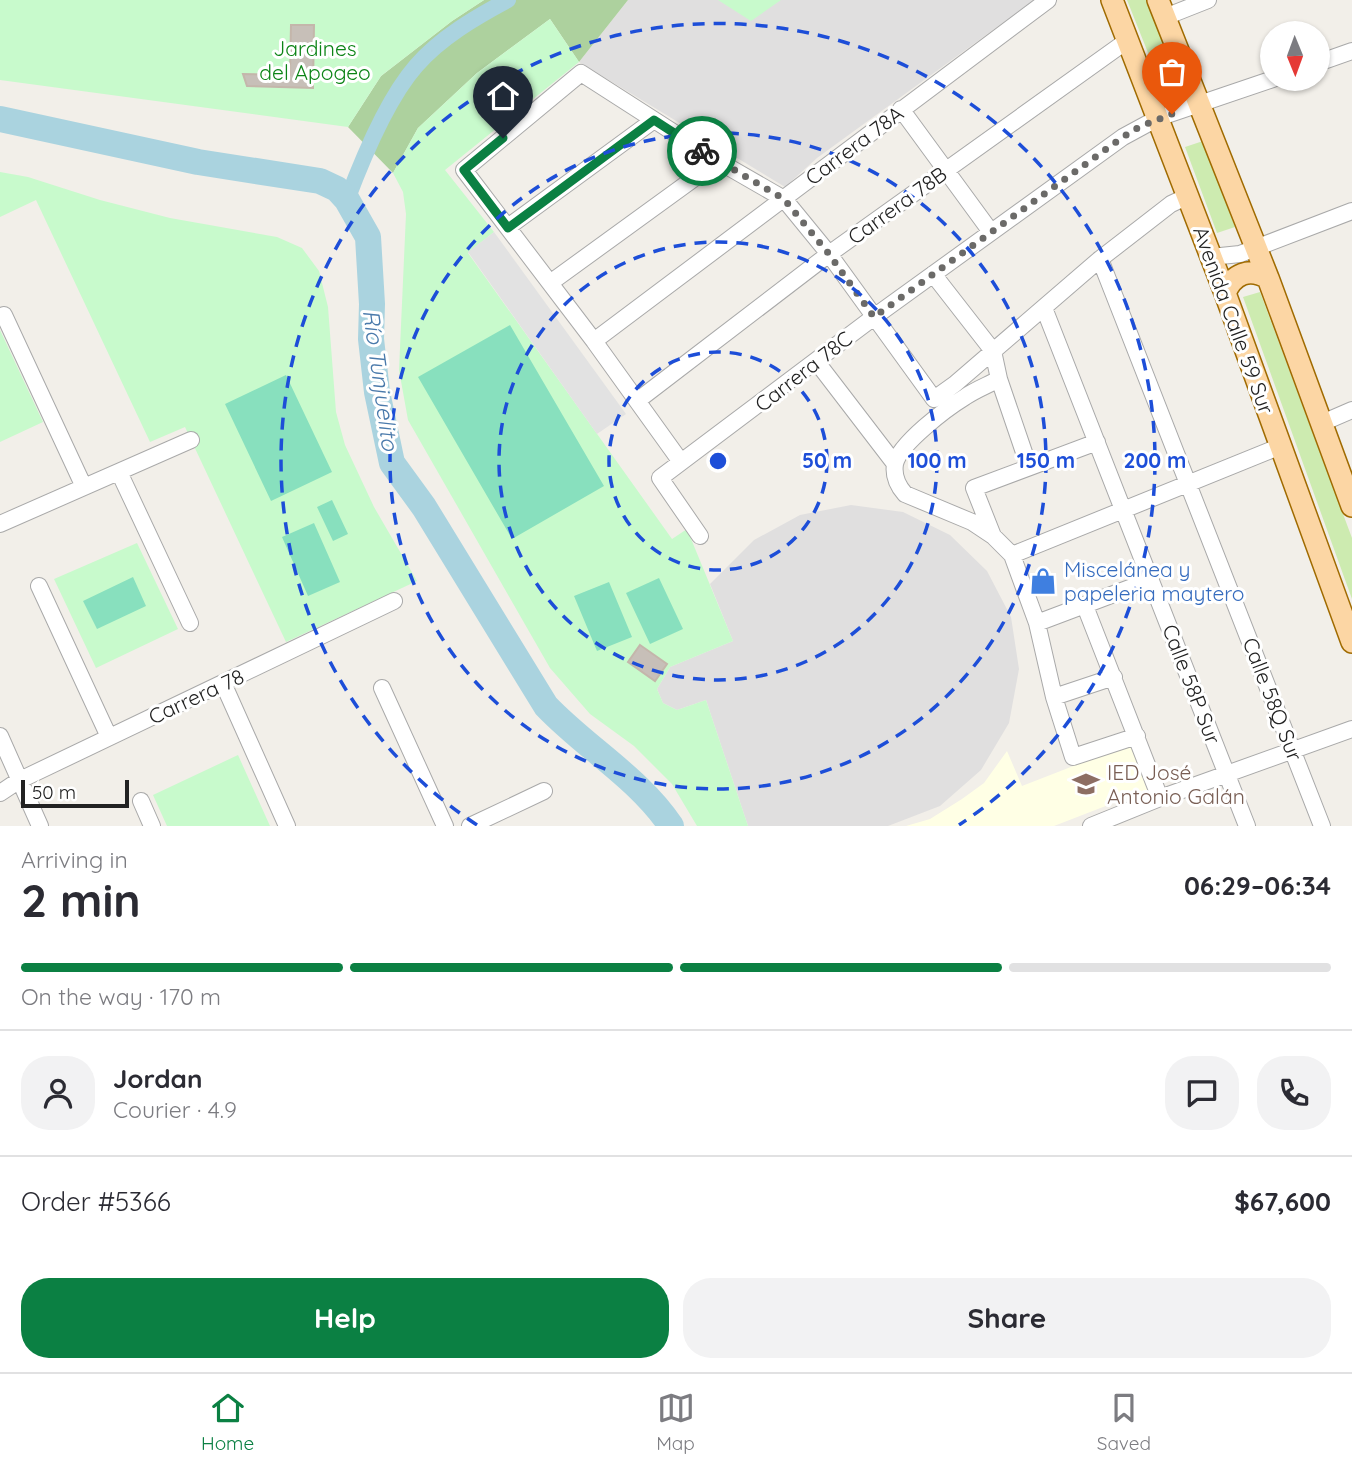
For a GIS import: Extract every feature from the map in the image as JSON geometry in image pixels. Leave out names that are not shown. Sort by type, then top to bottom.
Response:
[{"type":"main road","name":"Avenida Calle 59 Sur","points":[[1112,0],[1225,293],[1352,642]]},
{"type":"main road","points":[[1162,8],[1268,278],[1352,506]]},
{"type":"main road","points":[[1225,293],[1237,276],[1247,272],[1268,278]]},
{"type":"street","name":"Carrera 78A","points":[[594,341],[1048,0]]},
{"type":"street","points":[[1162,8],[1208,0]]},
{"type":"street","name":"Carrera 78B","points":[[637,401],[829,254],[1128,40]]},
{"type":"street","points":[[1330,59],[1352,51]]},
{"type":"street","points":[[681,461],[464,170],[581,73],[718,161],[784,199],[829,254],[934,399],[999,379]]},
{"type":"street","name":"Carrera 78C","points":[[700,536],[660,478],[681,461],[1123,137],[1158,118],[1260,83]]},
{"type":"street","points":[[901,109],[991,232]]},
{"type":"street","points":[[508,228],[654,120]]},
{"type":"street","points":[[550,283],[718,161]]},
{"type":"street","points":[[895,464],[902,450],[993,351],[1100,259],[1171,204],[1188,196]]},
{"type":"street","points":[[1211,257],[1240,254],[1352,211]]},
{"type":"street","name":"Calle 58Q Sur","points":[[1100,259],[1322,826]]},
{"type":"street","points":[[933,274],[993,351],[999,379],[1029,467]]},
{"type":"street","name":"Calle 58P Sur","points":[[1044,307],[1247,826]]},
{"type":"street","points":[[4,315],[84,487]]},
{"type":"street","points":[[816,360],[895,464],[898,486],[905,494],[972,522],[993,536],[1012,555],[1037,623],[1054,697],[1073,757],[1137,736]]},
{"type":"street","points":[[1322,423],[1352,410]]},
{"type":"street","points":[[0,524],[191,440]]},
{"type":"street","points":[[993,536],[974,488],[1097,442]]},
{"type":"street","points":[[1012,555],[1281,446]]},
{"type":"street","points":[[119,472],[190,623]]},
{"type":"street","points":[[1037,623],[1152,580]]},
{"type":"street","points":[[39,586],[109,737]]},
{"type":"street","name":"Carrera 78","points":[[0,793],[18,780],[394,601]]},
{"type":"street","points":[[1085,606],[1160,798]]},
{"type":"street","points":[[1054,697],[1114,677]]},
{"type":"street","points":[[223,683],[287,826]]},
{"type":"street","points":[[382,688],[445,826]]},
{"type":"street","points":[[1091,826],[1160,798],[1352,729]]},
{"type":"street","points":[[0,736],[40,826]]},
{"type":"street","points":[[470,826],[544,791]]},
{"type":"street","points":[[141,801],[152,826]]},
{"type":"shaded area","points":[[628,0],[1034,0],[817,158],[785,187],[579,62]]},
{"type":"shaded area","points":[[494,232],[626,414],[597,434],[468,252]]},
{"type":"shaded area","points":[[851,505],[903,512],[950,535],[987,571],[1011,617],[1019,669],[1009,723],[981,770],[940,806],[888,826],[748,826],[706,700],[677,710],[663,703],[657,689],[670,667],[733,641],[710,584],[754,540],[800,515]]},
{"type":"shaded area","name":"IED José Antonio Galán","points":[[1130,744],[1147,790],[1054,826],[906,826],[930,819],[984,783],[1007,751],[1022,786]]},
{"type":"green space","name":"Jardines del Apogeo","points":[[0,0],[484,0],[452,21],[381,76],[348,127],[0,80]]},
{"type":"green space","points":[[484,0],[628,0],[579,62],[550,19],[477,73],[418,128],[393,173],[348,127],[381,76],[452,21]]},
{"type":"green space","points":[[718,0],[781,0],[751,21]]},
{"type":"green space","points":[[1127,0],[1148,0],[1183,86],[1164,93]]},
{"type":"green space","points":[[550,19],[579,62],[445,170],[494,232],[468,253],[672,539],[687,529],[733,641],[670,667],[657,689],[663,703],[677,710],[706,700],[748,826],[697,826],[672,784],[634,746],[590,714],[550,668],[408,420],[399,370],[406,214],[403,192],[393,173],[418,128],[477,73]]},
{"type":"green space","points":[[1203,141],[1235,227],[1217,233],[1185,147]]},
{"type":"green space","points":[[0,172],[28,177],[100,200],[170,218],[277,237],[302,248],[319,271],[328,307],[336,412],[345,445],[374,507],[417,581],[286,642],[185,427],[150,442],[36,200],[0,217]]},
{"type":"green space","points":[[1260,292],[1352,538],[1352,599],[1243,297]]},
{"type":"green space","points":[[510,325],[604,486],[512,539],[418,377]]},
{"type":"green space","points":[[0,330],[43,422],[0,442]]},
{"type":"green space","points":[[286,375],[332,472],[271,501],[225,404]]},
{"type":"green space","points":[[332,500],[348,534],[333,541],[317,507]]},
{"type":"green space","points":[[314,523],[340,582],[308,596],[282,537]]},
{"type":"green space","points":[[137,543],[178,629],[96,668],[54,579]]},
{"type":"green space","points":[[133,577],[146,606],[97,629],[83,601]]},
{"type":"green space","points":[[659,578],[683,629],[650,644],[626,593]]},
{"type":"green space","points":[[609,582],[632,637],[597,651],[574,596]]},
{"type":"green space","points":[[238,755],[270,826],[167,826],[153,795]]},
{"type":"building","points":[[291,25],[314,25],[313,88],[247,86],[243,74],[290,75]]},
{"type":"building","points":[[640,645],[667,664],[655,681],[628,662]]},
{"type":"waterway","points":[[347,200],[386,112],[416,66],[447,37],[508,0]]},
{"type":"waterway","name":"Río Tunjuelito","points":[[0,119],[198,162],[320,181],[337,189],[347,200],[368,237],[371,339],[377,392],[392,463],[424,507],[546,706],[644,793],[671,826]]},
{"type":"way so far","points":[[702,151],[784,199],[829,254],[874,317],[1123,137],[1158,118],[1172,114]]},
{"type":"place","name":"Miscelánea y papeleria maytero","points":[[1043,581]]},
{"type":"place","name":"IED José Antonio Galán","points":[[1086,784]]},
{"type":"route","points":[[503,138],[464,170],[508,228],[654,120],[702,151]]}]
